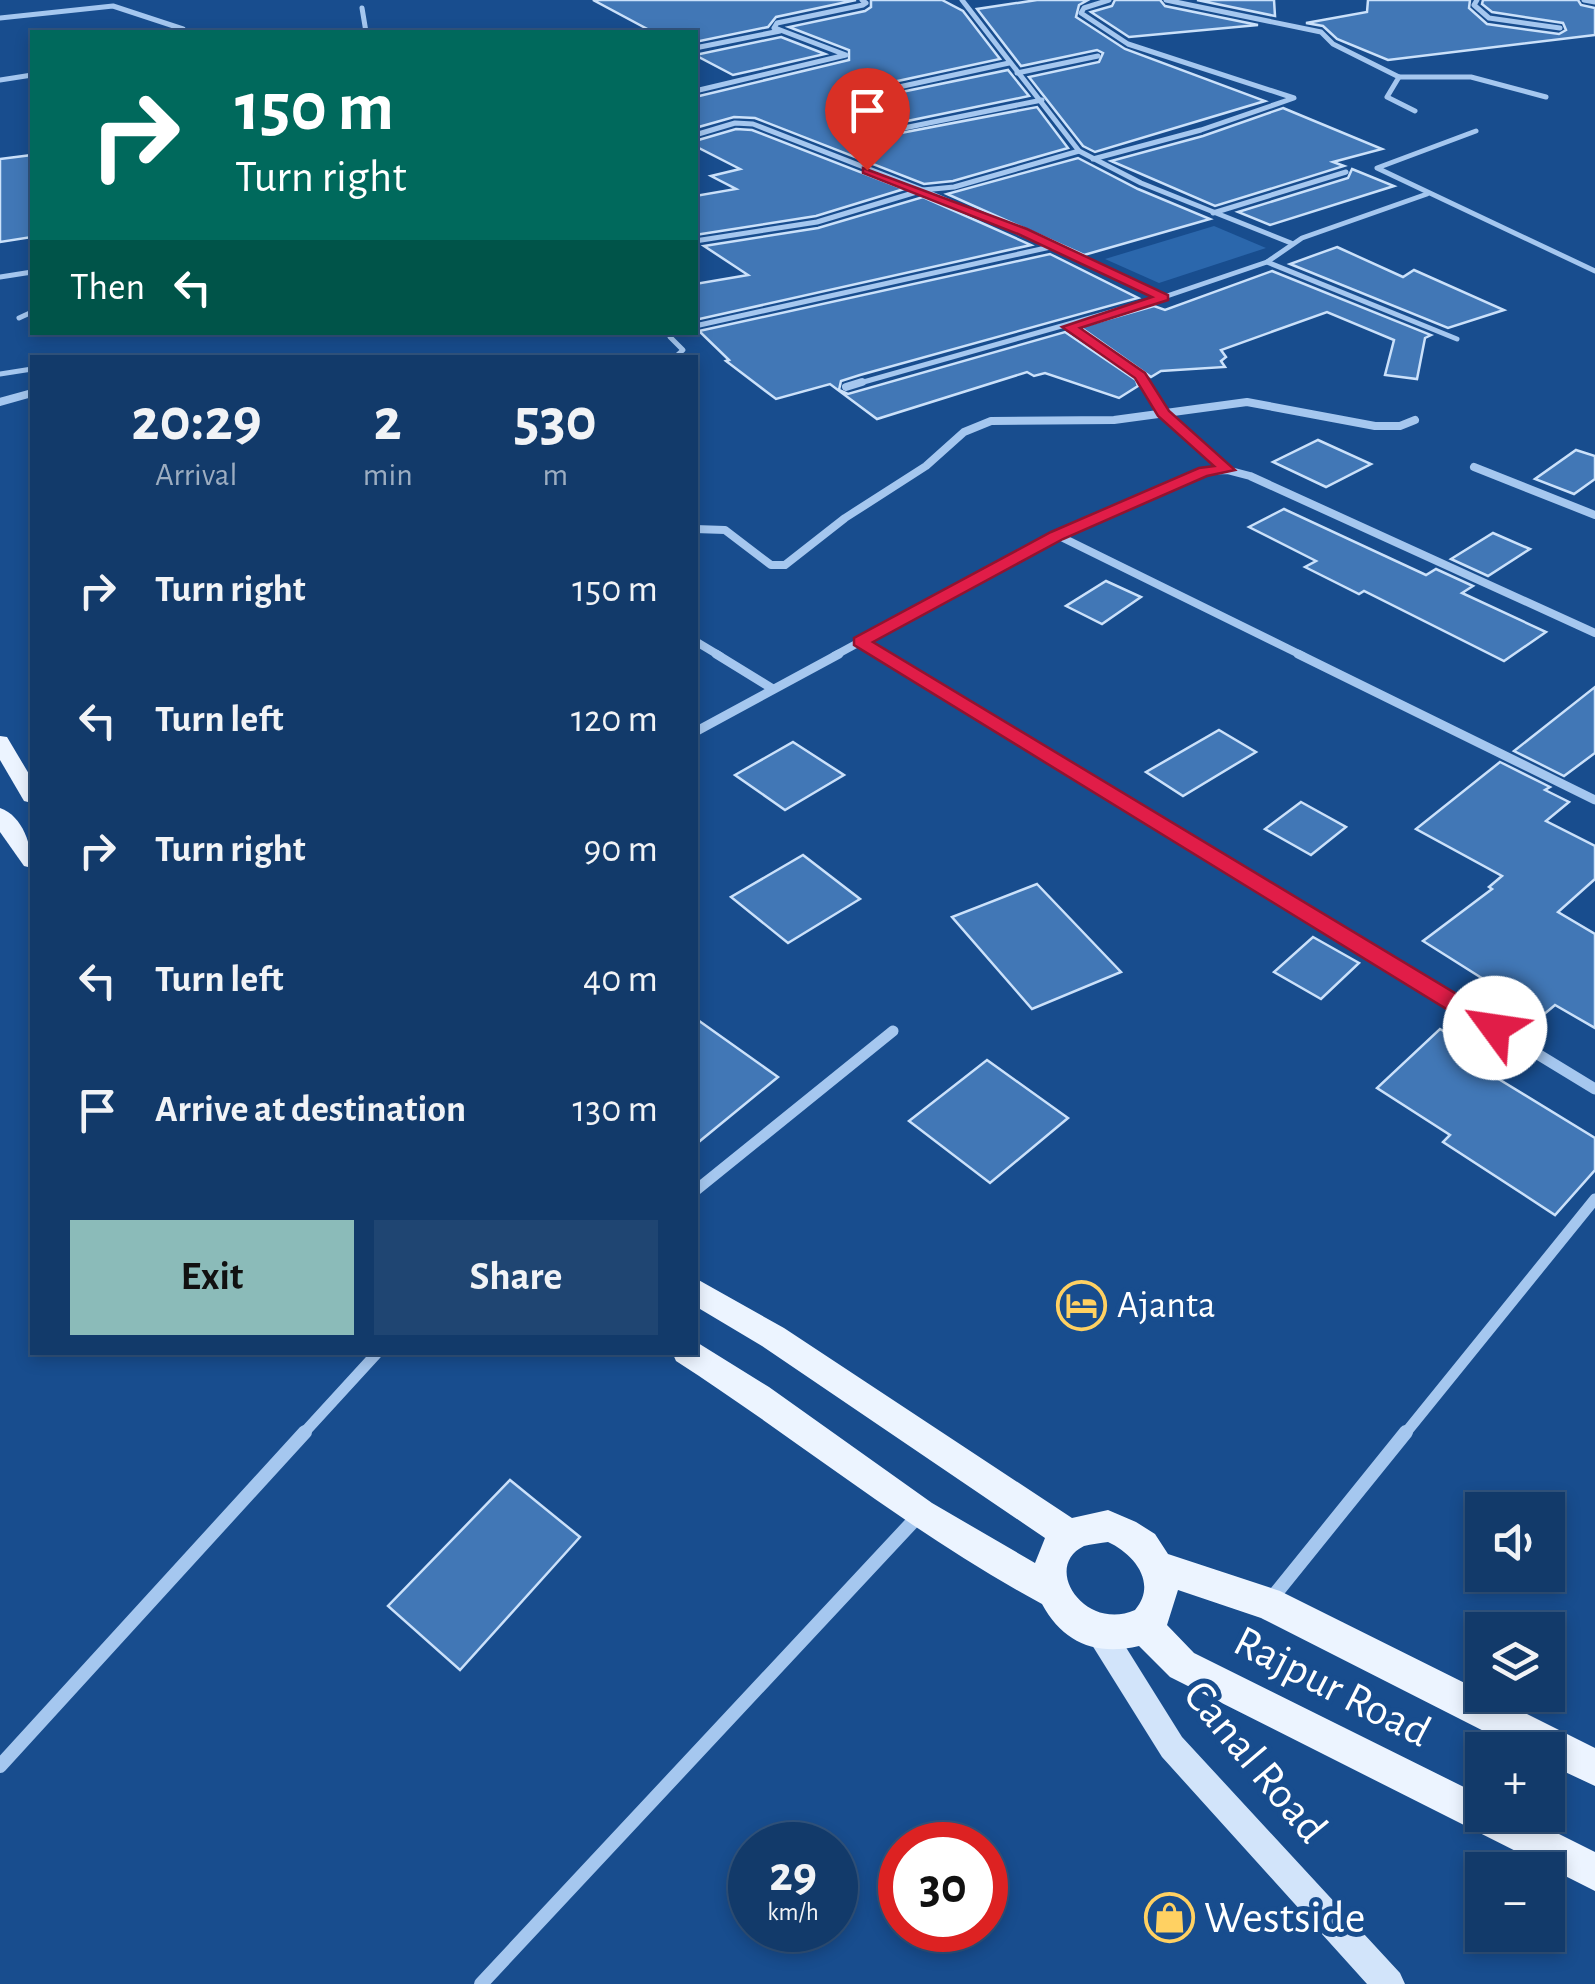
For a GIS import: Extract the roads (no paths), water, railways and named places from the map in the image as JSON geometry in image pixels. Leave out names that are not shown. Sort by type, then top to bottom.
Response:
[{"type":"main road","points":[[0,742],[30,793]]},
{"type":"main road","points":[[0,816],[30,857]]},
{"type":"main road","points":[[698,1293],[774,1337],[1068,1534]]},
{"type":"main road","points":[[692,1355],[758,1397],[920,1514],[1052,1591]]},
{"type":"main road","points":[[1098,1526],[1128,1534],[1146,1548],[1158,1567],[1162,1589],[1157,1610],[1144,1626],[1125,1634],[1102,1635],[1080,1626],[1062,1611],[1052,1591],[1049,1569],[1055,1550],[1068,1534],[1098,1526]]},
{"type":"main road","name":"Rajpur Road","points":[[1158,1567],[1268,1603],[1595,1768]]},
{"type":"main road","name":"Rajpur Road","points":[[1144,1626],[1182,1665],[1595,1872]]},
{"type":"street","points":[[698,90],[846,54],[774,25],[863,6],[866,3],[862,0]]},
{"type":"street","points":[[962,0],[1079,150],[1212,213],[1291,243]]},
{"type":"street","points":[[1093,159],[1202,130],[1294,98],[1128,44],[1081,13],[1084,8],[1109,0]]},
{"type":"street","points":[[1166,0],[1316,30],[1333,44],[1400,77],[1471,77],[1546,98]]},
{"type":"street","points":[[1477,0],[1474,5],[1489,18],[1560,28]]},
{"type":"street","points":[[1584,0],[1595,2]]},
{"type":"street","points":[[0,18],[113,6],[183,29]]},
{"type":"street","points":[[362,8],[366,30]]},
{"type":"street","points":[[698,47],[781,31]]},
{"type":"street","points":[[1017,74],[1098,56]]},
{"type":"street","points":[[886,90],[1009,64]]},
{"type":"street","points":[[0,80],[30,75]]},
{"type":"street","points":[[1400,77],[1387,97],[1414,111]]},
{"type":"street","points":[[894,130],[1042,100]]},
{"type":"street","points":[[698,134],[736,124],[753,124],[1056,246],[1164,298]]},
{"type":"street","points":[[1476,131],[1377,168],[1595,271]]},
{"type":"street","points":[[699,240],[817,222],[1079,150]]},
{"type":"street","points":[[1212,213],[1346,172]]},
{"type":"street","points":[[846,386],[1164,298],[1267,262],[1291,243],[1427,194]]},
{"type":"street","points":[[698,325],[1056,246]]},
{"type":"street","points":[[1267,262],[1457,339]]},
{"type":"street","points":[[0,277],[30,272]]},
{"type":"street","points":[[19,318],[30,313]]},
{"type":"street","points":[[1069,327],[1140,376],[1163,413],[1227,470]]},
{"type":"street","points":[[671,335],[683,350],[677,355]]},
{"type":"street","points":[[27,357],[30,365]]},
{"type":"street","points":[[0,374],[30,370]]},
{"type":"street","points":[[0,402],[30,394]]},
{"type":"street","points":[[698,530],[717,527],[771,565],[785,565],[982,422],[1095,421],[1246,402],[1375,426],[1400,426],[1416,420]]},
{"type":"street","points":[[1474,466],[1595,515]]},
{"type":"street","points":[[698,730],[1057,535],[1204,472],[1227,470],[1250,476],[1595,633]]},
{"type":"street","points":[[1057,535],[1595,800]]},
{"type":"street","points":[[698,642],[773,689]]},
{"type":"street","points":[[860,642],[1595,1089]]},
{"type":"street","points":[[698,1189],[893,1030]]},
{"type":"street","points":[[1268,1603],[1595,1199]]},
{"type":"street","points":[[0,1766],[375,1355]]},
{"type":"street","points":[[480,1984],[920,1514]]},
{"type":"street","name":"Canal Road","points":[[1102,1635],[1172,1746],[1389,1984]]},
{"type":"place","name":"Ajanta","points":[[1082,1306]]},
{"type":"place","name":"Westside","points":[[1169,1918]]}]
